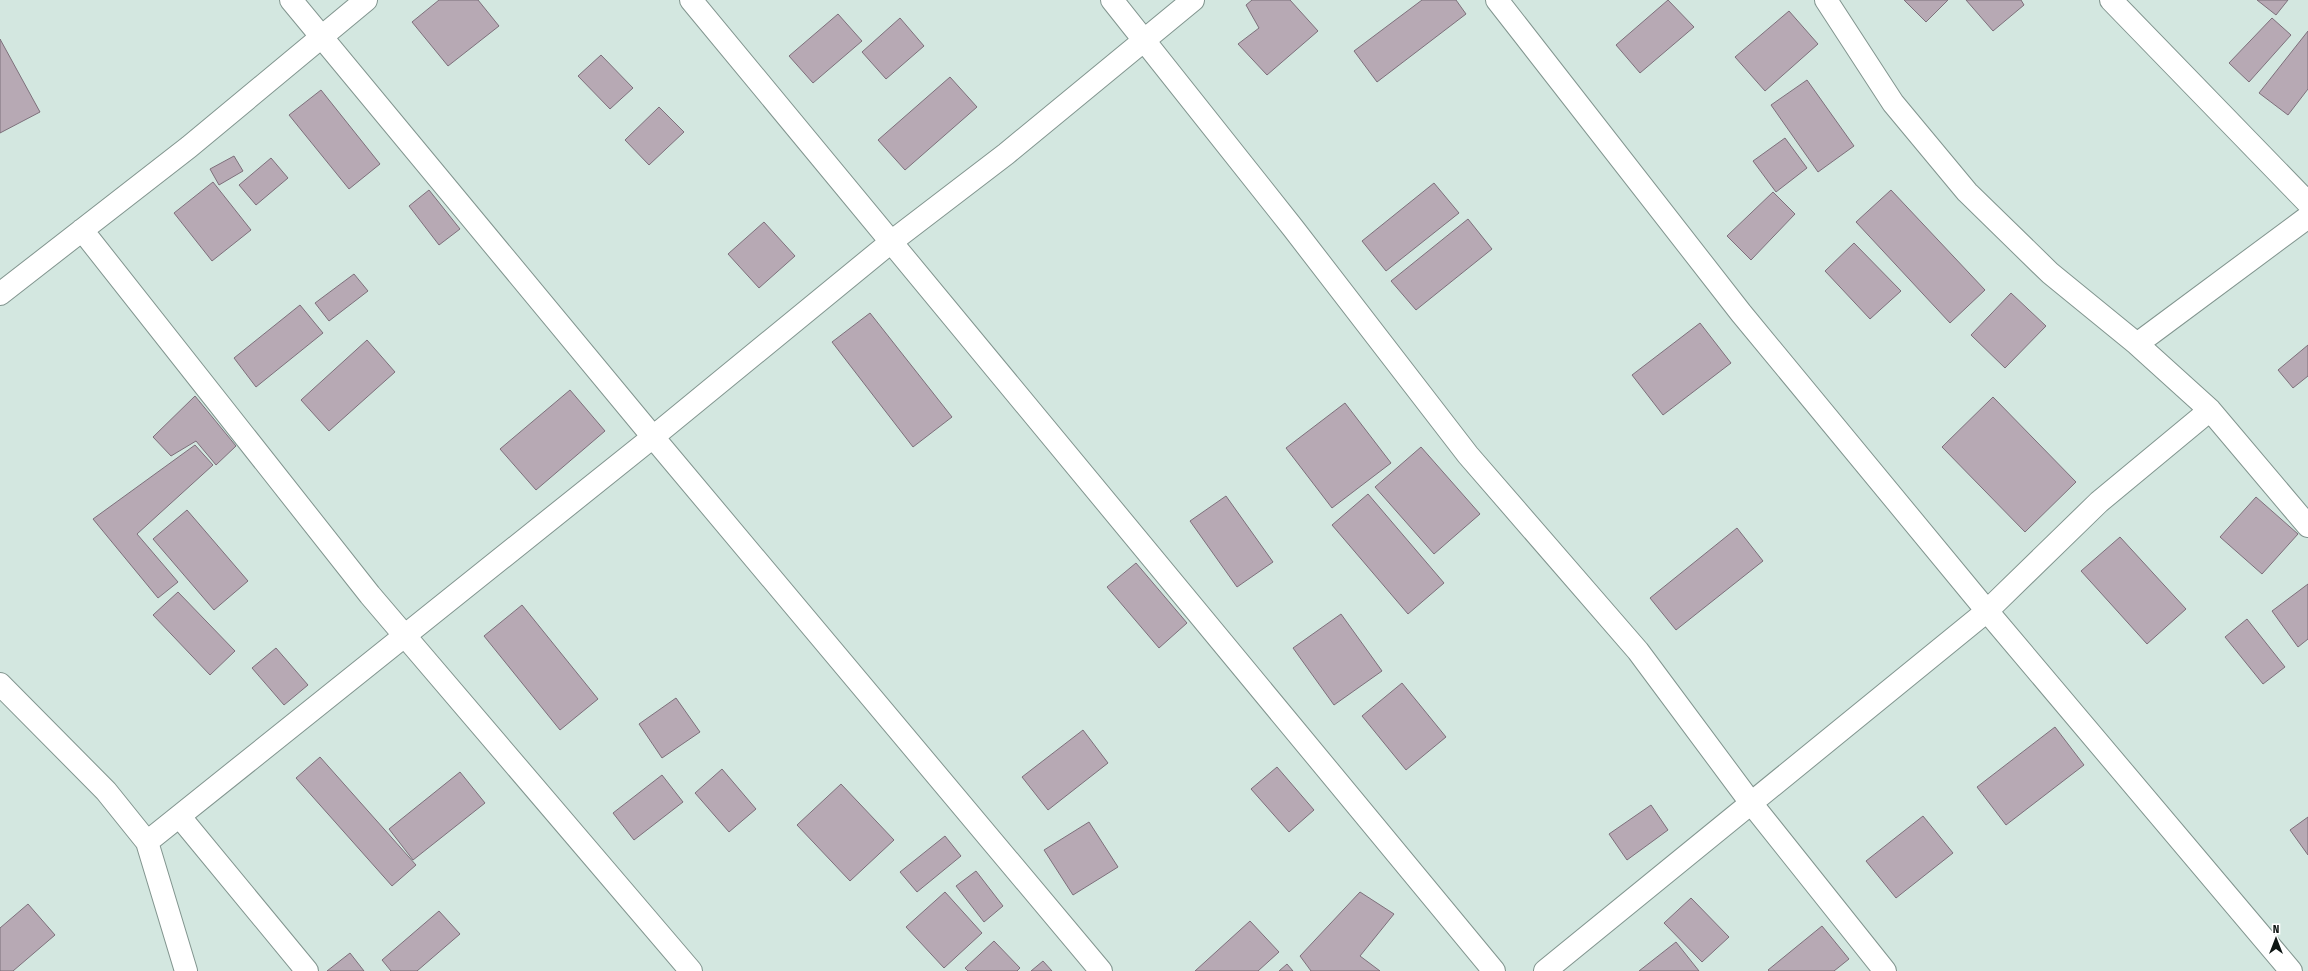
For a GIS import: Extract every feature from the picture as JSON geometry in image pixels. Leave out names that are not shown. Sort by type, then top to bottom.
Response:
[{"type":"street","points":[[291,0],[1101,971]]},
{"type":"street","points":[[0,294],[190,146],[366,0]]},
{"type":"street","points":[[691,0],[1494,971]]},
{"type":"street","points":[[1112,0],[1146,40],[1468,455],[1638,651],[1751,803],[1884,971]]},
{"type":"street","points":[[147,842],[654,437],[891,242],[1006,154],[1193,0]]},
{"type":"street","points":[[1497,0],[1741,312],[1987,611],[2291,971]]},
{"type":"street","points":[[1826,0],[1893,103],[1966,192],[2050,273],[2137,344],[2210,410],[2308,526]]},
{"type":"street","points":[[2110,0],[2308,203]]},
{"type":"street","points":[[2137,344],[2308,217]]},
{"type":"street","points":[[82,230],[405,636],[691,971]]},
{"type":"street","points":[[1545,971],[1987,611],[2099,502],[2210,410]]},
{"type":"street","points":[[0,684],[106,790],[147,842],[186,971]]},
{"type":"street","points":[[180,817],[307,971]]},
{"type":"building","points":[[439,0],[478,0],[499,26],[448,66],[412,22]]},
{"type":"building","points":[[1252,0],[1290,0],[1318,31],[1267,75],[1238,44],[1259,28],[1246,5]]},
{"type":"building","points":[[1422,0],[1456,0],[1466,14],[1377,82],[1354,51]]},
{"type":"building","points":[[1668,0],[1694,27],[1640,73],[1616,45]]},
{"type":"building","points":[[1904,0],[1948,0],[1926,22]]},
{"type":"building","points":[[1966,0],[2021,0],[2024,5],[1993,31]]},
{"type":"building","points":[[2257,0],[2288,0],[2276,15]]},
{"type":"building","points":[[1789,11],[1818,44],[1765,91],[1735,57]]},
{"type":"building","points":[[838,14],[862,41],[813,83],[789,56]]},
{"type":"building","points":[[900,18],[924,46],[886,79],[862,52]]},
{"type":"building","points":[[2272,18],[2291,35],[2249,82],[2229,63]]},
{"type":"building","points":[[2308,31],[2308,89],[2288,115],[2259,93]]},
{"type":"building","points":[[0,39],[40,112],[0,133]]},
{"type":"building","points":[[601,55],[633,88],[610,109],[578,76]]},
{"type":"building","points":[[950,77],[977,107],[905,170],[878,140]]},
{"type":"building","points":[[1807,80],[1854,146],[1818,172],[1771,105]]},
{"type":"building","points":[[321,90],[380,164],[349,189],[289,115]]},
{"type":"building","points":[[659,107],[684,132],[649,165],[625,140]]},
{"type":"building","points":[[1785,138],[1807,168],[1776,192],[1753,161]]},
{"type":"building","points":[[234,156],[243,171],[219,185],[210,169]]},
{"type":"building","points":[[271,158],[288,178],[256,205],[239,185]]},
{"type":"building","points":[[213,182],[251,230],[212,261],[174,213]]},
{"type":"building","points":[[1434,183],[1459,213],[1386,271],[1362,241]]},
{"type":"building","points":[[429,190],[460,229],[439,245],[409,206]]},
{"type":"building","points":[[1891,190],[1985,290],[1950,323],[1856,222]]},
{"type":"building","points":[[1773,192],[1795,214],[1751,260],[1727,236]]},
{"type":"building","points":[[1468,219],[1492,249],[1416,310],[1391,281]]},
{"type":"building","points":[[764,222],[795,256],[759,288],[728,254]]},
{"type":"building","points":[[1854,243],[1901,291],[1870,319],[1825,271]]},
{"type":"building","points":[[354,274],[368,291],[329,321],[315,303]]},
{"type":"building","points":[[2011,293],[2046,326],[2005,368],[1971,335]]},
{"type":"building","points":[[300,305],[323,333],[256,387],[234,358]]},
{"type":"building","points":[[870,313],[952,417],[913,447],[832,342]]},
{"type":"building","points":[[1700,323],[1731,363],[1663,415],[1632,375]]},
{"type":"building","points":[[367,340],[395,372],[329,431],[301,400]]},
{"type":"building","points":[[2308,345],[2308,376],[2293,388],[2278,370]]},
{"type":"building","points":[[570,390],[605,431],[536,490],[500,449]]},
{"type":"building","points":[[195,396],[236,446],[216,465],[196,441],[171,456],[153,437]]},
{"type":"building","points":[[1993,397],[2076,482],[2025,532],[1942,447]]},
{"type":"building","points":[[1345,403],[1391,463],[1332,508],[1286,448]]},
{"type":"building","points":[[195,445],[213,465],[137,534],[178,582],[158,598],[93,519]]},
{"type":"building","points":[[1421,447],[1480,514],[1434,554],[1375,487]]},
{"type":"building","points":[[1368,494],[1444,583],[1408,614],[1332,525]]},
{"type":"building","points":[[1226,496],[1273,562],[1237,587],[1190,521]]},
{"type":"building","points":[[2256,497],[2298,534],[2262,574],[2220,537]]},
{"type":"building","points":[[187,510],[248,581],[214,610],[153,539]]},
{"type":"building","points":[[1737,528],[1763,561],[1676,630],[1650,598]]},
{"type":"building","points":[[2120,537],[2186,609],[2147,644],[2081,571]]},
{"type":"building","points":[[1136,563],[1187,623],[1159,648],[1107,587]]},
{"type":"building","points":[[2308,584],[2308,639],[2298,647],[2272,611]]},
{"type":"building","points":[[178,592],[235,651],[210,675],[153,615]]},
{"type":"building","points":[[522,605],[598,699],[560,730],[484,636]]},
{"type":"building","points":[[1341,614],[1382,671],[1334,705],[1293,648]]},
{"type":"building","points":[[2247,619],[2285,667],[2263,684],[2225,637]]},
{"type":"building","points":[[276,648],[308,685],[284,705],[252,668]]},
{"type":"building","points":[[1402,683],[1446,737],[1406,770],[1362,716]]},
{"type":"building","points":[[676,698],[700,732],[662,758],[639,724]]},
{"type":"building","points":[[2055,727],[2084,765],[2006,825],[1977,787]]},
{"type":"building","points":[[1083,730],[1108,763],[1048,810],[1022,777]]},
{"type":"building","points":[[320,757],[416,865],[392,886],[296,778]]},
{"type":"building","points":[[1277,767],[1314,810],[1289,832],[1251,789]]},
{"type":"building","points":[[722,769],[756,809],[729,832],[695,793]]},
{"type":"building","points":[[460,772],[485,803],[413,860],[389,829]]},
{"type":"building","points":[[662,775],[683,802],[634,840],[613,813]]},
{"type":"building","points":[[841,784],[894,840],[850,881],[797,825]]},
{"type":"building","points":[[1651,805],[1668,830],[1627,860],[1609,834]]},
{"type":"building","points":[[1923,816],[1953,853],[1896,898],[1866,861]]},
{"type":"building","points":[[2308,817],[2308,855],[2290,830]]},
{"type":"building","points":[[1089,822],[1118,867],[1073,895],[1044,850]]},
{"type":"building","points":[[945,836],[961,856],[917,892],[900,872]]},
{"type":"building","points":[[976,871],[1003,906],[984,922],[956,886]]},
{"type":"building","points":[[945,892],[982,933],[944,968],[906,927]]},
{"type":"building","points":[[1360,892],[1394,914],[1360,956],[1380,971],[1311,971],[1300,956]]},
{"type":"building","points":[[1691,898],[1729,937],[1702,962],[1664,923]]},
{"type":"building","points":[[28,904],[55,935],[13,971],[0,971],[0,928]]},
{"type":"building","points":[[439,911],[460,934],[417,971],[391,971],[382,960]]},
{"type":"building","points":[[1250,921],[1279,952],[1258,971],[1195,971]]},
{"type":"building","points":[[1822,926],[1849,959],[1834,971],[1768,970]]},
{"type":"building","points":[[994,941],[1020,968],[1017,971],[968,971],[965,968]]},
{"type":"building","points":[[1676,942],[1699,971],[1639,971]]},
{"type":"building","points":[[350,953],[364,971],[327,971]]},
{"type":"building","points":[[1043,961],[1052,971],[1031,971]]},
{"type":"building","points":[[1287,964],[1293,971],[1279,971]]}]
